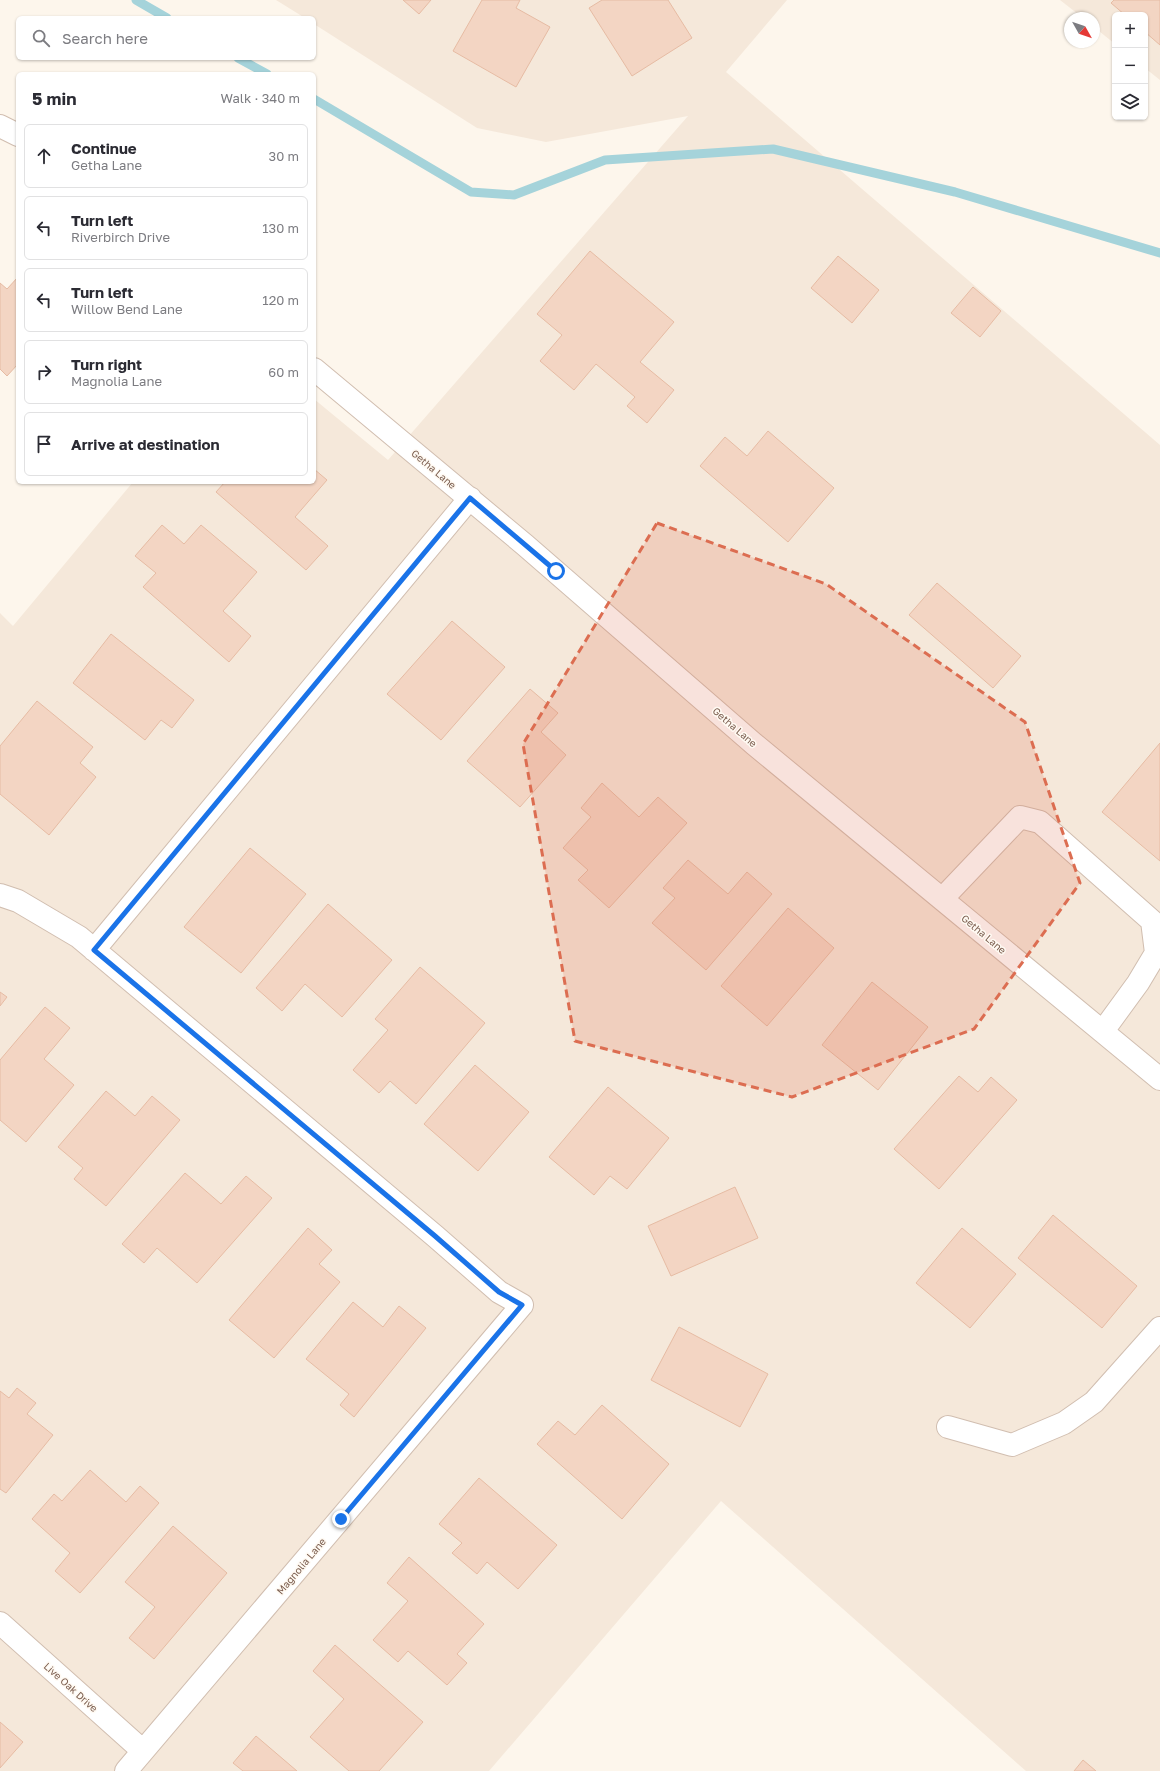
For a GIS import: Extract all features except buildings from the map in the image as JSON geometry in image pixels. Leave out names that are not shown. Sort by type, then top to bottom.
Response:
[{"type":"street","points":[[0,126],[16,134]]},
{"type":"street","name":"Getha Lane","points":[[316,371],[470,498],[754,744],[1160,1079]]},
{"type":"street","points":[[0,894],[25,905],[78,937],[94,950],[470,498]]},
{"type":"street","points":[[942,899],[1020,817],[1040,822],[1152,921],[1156,953],[1138,983],[1103,1032]]},
{"type":"street","name":"Magnolia Lane","points":[[94,950],[429,1231],[499,1292],[522,1305],[126,1771]]},
{"type":"street","points":[[948,1428],[1012,1445],[1064,1423],[1094,1402],[1160,1328]]},
{"type":"street","name":"Live Oak Drive","points":[[0,1623],[143,1751]]},
{"type":"highlighted area","points":[[657,523],[826,584],[1025,722],[1080,883],[974,1029],[792,1097],[575,1041],[523,744]]},
{"type":"shaded area","points":[[276,0],[787,0],[726,72],[1160,445],[1160,1771],[1026,1771],[721,1501],[489,1771],[0,1771],[0,613],[13,626],[131,484],[316,484],[316,401],[388,460],[688,116],[546,142],[477,128],[316,25],[316,16],[302,16]]},
{"type":"shaded area","points":[[1060,0],[1160,0],[1160,80],[1148,70],[1148,12],[1112,12],[1112,42],[1100,32],[1100,12],[1075,12]]},
{"type":"waterway","points":[[136,0],[164,16]]},
{"type":"waterway","points":[[242,60],[263,72]]},
{"type":"waterway","points":[[316,100],[471,192],[514,195],[605,160],[773,149],[955,192],[1160,253]]},
{"type":"route","points":[[341,1519],[522,1305],[499,1292],[435,1236],[94,950],[470,498],[556,571]]}]
